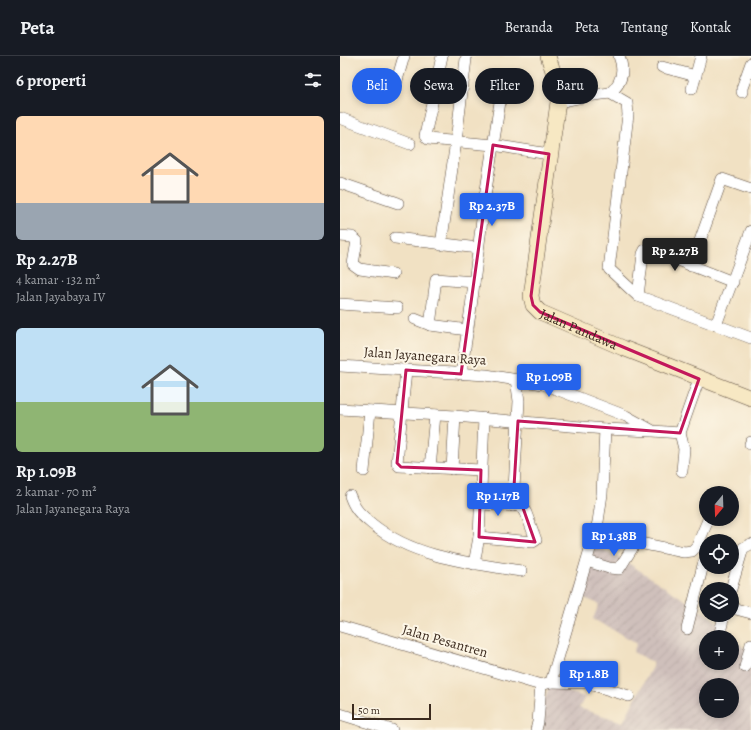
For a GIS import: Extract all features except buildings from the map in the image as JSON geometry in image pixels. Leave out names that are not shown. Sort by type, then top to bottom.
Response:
[{"type":"street","points":[[401,68],[404,56]]},
{"type":"street","points":[[442,56],[425,136],[428,139],[493,145],[549,154]]},
{"type":"street","name":"Jalan Pandawa","points":[[548,56],[552,68]]},
{"type":"street","points":[[598,95],[610,93],[620,83],[623,73],[620,56]]},
{"type":"street","points":[[692,89],[701,56]]},
{"type":"street","points":[[441,245],[466,59]]},
{"type":"street","points":[[742,92],[751,62]]},
{"type":"street","points":[[662,67],[696,76]]},
{"type":"street","points":[[610,93],[627,103],[628,115],[609,268],[638,296],[751,338]]},
{"type":"street","points":[[461,374],[500,104]]},
{"type":"street","name":"Jalan Pandawa","points":[[558,104],[549,154],[530,296],[533,305],[540,312],[699,379],[751,398]]},
{"type":"street","points":[[340,118],[410,144]]},
{"type":"street","points":[[690,266],[722,179],[751,189]]},
{"type":"street","points":[[340,183],[398,203]]},
{"type":"street","points":[[716,325],[751,231]]},
{"type":"street","points":[[340,236],[352,238],[358,241],[353,264],[356,268],[393,274]]},
{"type":"street","points":[[395,238],[441,245],[478,248]]},
{"type":"street","points":[[638,296],[643,254],[645,250],[649,250],[733,282]]},
{"type":"street","points":[[430,325],[436,279],[474,282]]},
{"type":"street","points":[[340,304],[397,308]]},
{"type":"street","points":[[415,318],[430,325],[468,330]]},
{"type":"street","name":"Jalan Jayanegara Raya","points":[[340,366],[486,375],[543,384],[626,416],[653,431],[680,433]]},
{"type":"street","points":[[406,370],[398,465],[401,467],[481,470]]},
{"type":"street","points":[[513,506],[519,401],[516,379]]},
{"type":"street","points":[[682,471],[684,449],[680,433],[699,379]]},
{"type":"street","points":[[340,410],[455,416],[605,429],[653,431]]},
{"type":"street","points":[[364,471],[370,411]]},
{"type":"street","points":[[430,468],[435,415]]},
{"type":"street","points":[[452,469],[455,416]]},
{"type":"street","points":[[474,564],[479,537],[484,418]]},
{"type":"street","points":[[536,730],[546,684],[595,534],[602,494],[605,429]]},
{"type":"street","points":[[350,496],[358,512],[378,529],[404,544],[439,556],[521,572]]},
{"type":"street","points":[[479,537],[535,542],[536,540],[522,506],[480,504]]},
{"type":"street","points":[[595,534],[684,552],[692,551],[697,546],[705,526]]},
{"type":"street","points":[[587,561],[609,568],[619,569],[636,542]]},
{"type":"street","points":[[739,553],[743,548],[751,544]]},
{"type":"street","points":[[687,629],[701,574]]},
{"type":"street","points":[[739,610],[751,613]]},
{"type":"street","name":"Jalan Pesantren","points":[[340,626],[546,684],[587,683],[629,696]]},
{"type":"street","points":[[745,667],[751,644]]},
{"type":"street","points":[[340,714],[392,730]]},
{"type":"highlighted area","points":[[493,145],[549,154],[531,296],[533,305],[540,312],[699,379],[680,433],[518,421],[513,503],[523,508],[535,542],[479,537],[481,470],[401,467],[397,463],[406,370],[461,374]]},
{"type":"shaded area","points":[[595,546],[622,559],[699,609],[699,622],[716,622],[725,630],[699,630],[699,670],[739,670],[739,644],[751,655],[751,730],[535,730],[549,686],[585,697],[579,708],[623,722],[654,663],[633,652],[637,643],[593,619],[599,604],[574,594]]}]
